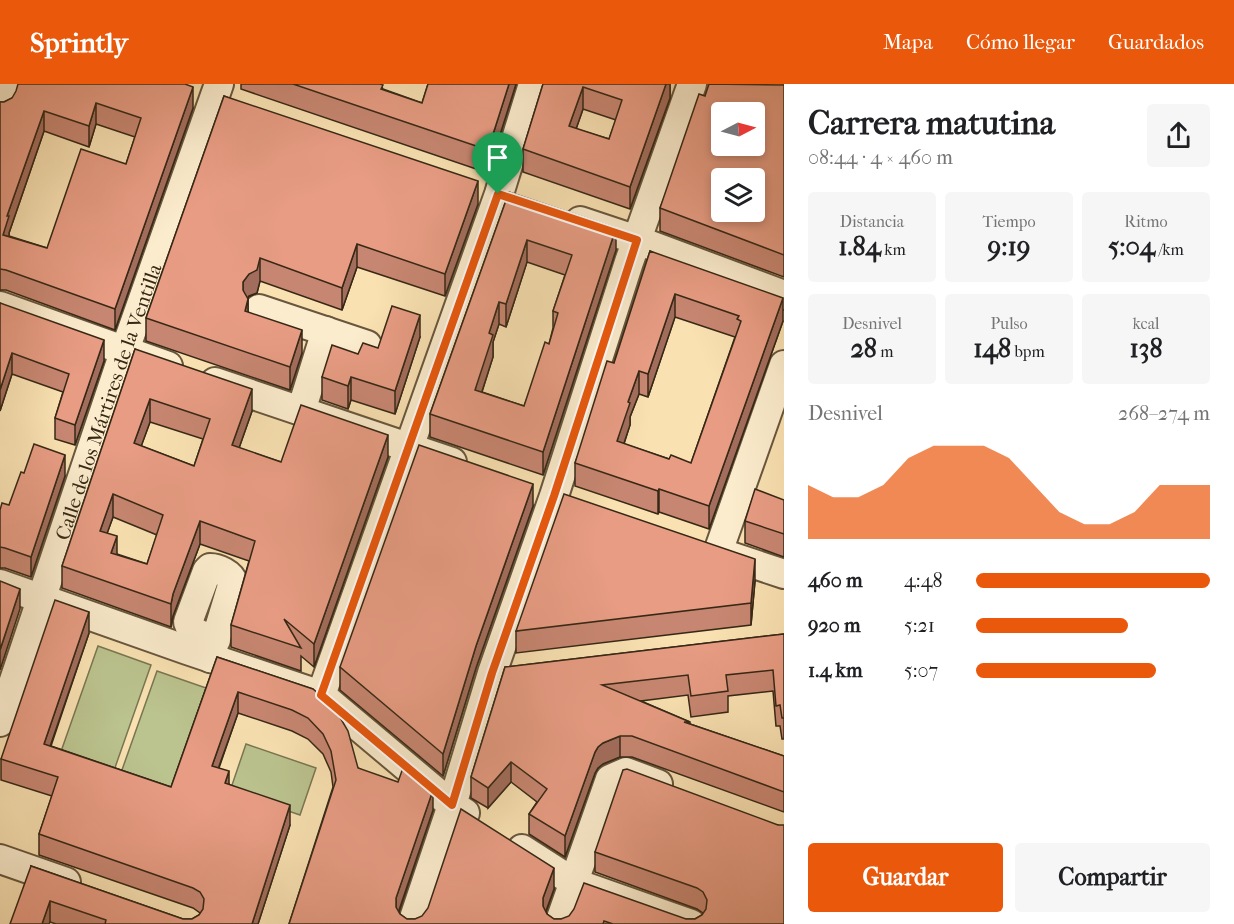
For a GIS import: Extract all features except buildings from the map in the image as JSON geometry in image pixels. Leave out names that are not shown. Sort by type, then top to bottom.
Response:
[{"type":"street","points":[[0,107],[8,84]]},
{"type":"street","points":[[321,695],[409,447],[487,190],[533,84]]},
{"type":"street","points":[[412,924],[452,805],[505,671],[543,493],[692,84]]},
{"type":"street","name":"Calle de los Mártires de la Ventilla","points":[[0,722],[125,351],[215,94]]},
{"type":"street","points":[[487,190],[526,203]]},
{"type":"street","points":[[559,214],[637,240],[784,295]]},
{"type":"street","points":[[0,306],[125,351],[476,470]]},
{"type":"street","points":[[259,309],[367,345]]},
{"type":"street","points":[[301,411],[326,331]]},
{"type":"street","points":[[784,365],[707,548],[784,574]]},
{"type":"street","points":[[543,493],[582,506]]},
{"type":"street","points":[[0,584],[42,599],[213,649],[321,695],[452,805],[574,883],[691,924]]},
{"type":"street","points":[[559,924],[610,779],[626,772],[679,791]]},
{"type":"street","points":[[0,859],[87,889]]},
{"type":"green space","points":[[98,646],[151,665],[111,779],[58,760]]},
{"type":"green space","points":[[157,671],[206,688],[167,802],[117,784]]},
{"type":"green space","points":[[246,744],[316,768],[300,815],[230,791]]},
{"type":"route","points":[[498,194],[637,240],[554,496],[492,673],[452,805],[321,695],[498,194]]}]
